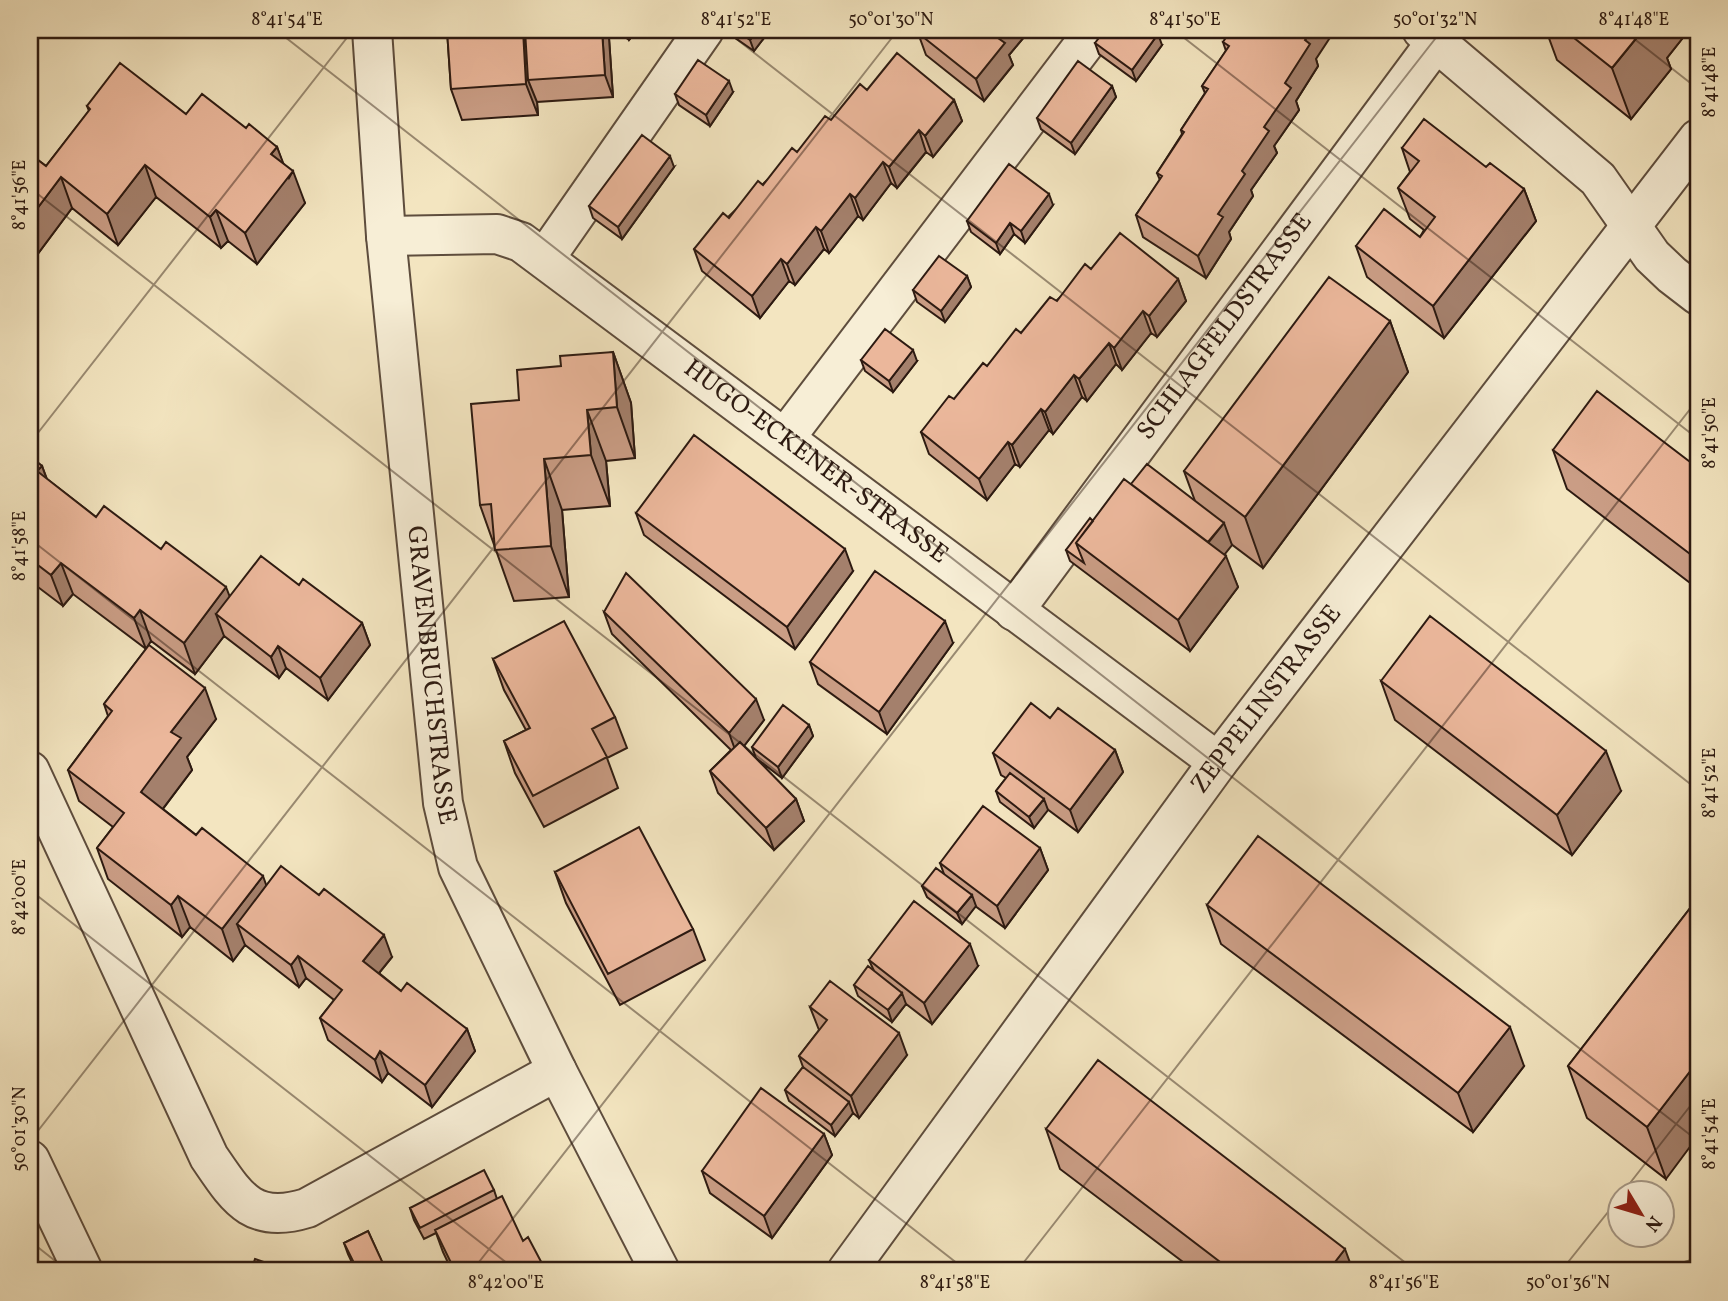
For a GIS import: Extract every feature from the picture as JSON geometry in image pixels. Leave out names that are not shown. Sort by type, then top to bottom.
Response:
[{"type":"street","name":"GRAVENBRUCHSTRASSE","points":[[372,30],[386,236],[443,803],[450,838],[458,867],[557,1071],[660,1271]]},
{"type":"street","points":[[545,258],[704,30]]},
{"type":"street","points":[[785,438],[1094,30]]},
{"type":"street","name":"SCHLAGFELDSTRASSE","points":[[1014,611],[1429,36],[1598,179],[1652,256],[1671,275],[1698,295]]},
{"type":"street","name":"ZEPPELINSTRASSE","points":[[847,1271],[1218,762],[1698,139]]},
{"type":"street","name":"HUGO-ECKENER-STRASSE","points":[[386,236],[497,234],[521,242],[1218,762]]},
{"type":"street","points":[[30,771],[209,1157],[232,1190],[256,1211],[286,1215],[307,1209],[557,1071]]},
{"type":"street","points":[[30,1160],[83,1271]]},
{"type":"shaded area","points":[[1698,1258],[1698,1271],[1653,1271]]},
{"type":"building","points":[[447,30],[523,30],[526,84],[451,89]]},
{"type":"building","points":[[525,30],[602,30],[605,75],[528,80]]},
{"type":"building","points":[[735,30],[758,30],[750,40]]},
{"type":"building","points":[[921,30],[1004,30],[998,38],[1005,43],[976,79],[918,33]]},
{"type":"building","points":[[1105,30],[1152,30],[1158,34],[1132,70],[1095,43]]},
{"type":"building","points":[[1231,30],[1312,30],[1305,40],[1310,44],[1285,83],[1291,88],[1264,127],[1269,131],[1242,171],[1245,174],[1218,214],[1223,217],[1198,256],[1136,215],[1162,176],[1157,173],[1208,89],[1202,86],[1229,46],[1223,42]]},
{"type":"building","points":[[1564,30],[1643,30],[1612,68]]},
{"type":"building","points":[[897,53],[954,100],[925,136],[919,130],[889,167],[883,162],[855,198],[850,194],[821,231],[816,227],[787,264],[781,259],[752,296],[694,249],[723,213],[729,218],[758,181],[763,185],[792,148],[797,152],[825,116],[831,120],[860,84],[867,90]]},
{"type":"building","points":[[698,60],[729,81],[706,115],[675,94]]},
{"type":"building","points":[[1078,61],[1112,86],[1071,143],[1037,118]]},
{"type":"building","points":[[120,63],[186,114],[202,94],[246,128],[249,124],[277,147],[271,154],[293,171],[245,233],[216,210],[210,217],[145,165],[107,214],[61,177],[30,218],[30,154],[46,166],[90,109],[87,106]]},
{"type":"building","points":[[1424,119],[1486,167],[1490,163],[1524,189],[1433,306],[1356,246],[1384,209],[1420,237],[1435,217],[1398,188],[1419,161],[1402,148]]},
{"type":"building","points":[[642,135],[670,156],[618,227],[589,206]]},
{"type":"building","points":[[1009,164],[1049,194],[1021,231],[1010,223],[996,243],[967,221]]},
{"type":"building","points":[[1120,233],[1178,279],[1149,316],[1143,311],[1114,348],[1109,343],[1079,379],[1074,375],[1045,412],[1041,409],[1012,445],[1008,442],[979,479],[921,432],[949,396],[954,399],[983,363],[987,366],[1016,329],[1021,333],[1050,297],[1057,301],[1085,264],[1091,269]]},
{"type":"building","points":[[939,256],[967,276],[941,311],[913,290]]},
{"type":"building","points":[[1329,277],[1390,321],[1245,517],[1184,471]]},
{"type":"building","points":[[885,329],[913,350],[889,381],[861,360]]},
{"type":"building","points":[[613,352],[617,407],[587,410],[591,455],[544,459],[551,546],[495,550],[491,504],[480,505],[471,404],[519,400],[517,370],[561,366],[560,356]]},
{"type":"building","points":[[1597,391],[1698,468],[1698,560],[1553,450]]},
{"type":"building","points":[[694,435],[845,549],[787,627],[636,513]]},
{"type":"building","points":[[30,456],[42,466],[37,471],[96,517],[104,506],[161,549],[166,542],[226,587],[184,643],[140,610],[134,618],[61,563],[51,575],[30,559]]},
{"type":"building","points":[[1147,464],[1224,523],[1208,542],[1131,484]]},
{"type":"building","points":[[1124,479],[1226,556],[1178,620],[1076,543]]},
{"type":"building","points":[[1090,518],[1093,521],[1076,543],[1084,563],[1066,550]]},
{"type":"building","points":[[261,556],[299,585],[303,579],[362,623],[320,678],[278,646],[271,657],[216,614]]},
{"type":"building","points":[[875,571],[945,621],[879,712],[810,662]]},
{"type":"building","points":[[626,573],[756,699],[729,733],[604,612]]},
{"type":"building","points":[[1430,616],[1606,751],[1557,815],[1381,681]]},
{"type":"building","points":[[564,621],[615,717],[592,729],[607,757],[533,796],[504,741],[530,728],[493,659]]},
{"type":"building","points":[[149,645],[205,688],[171,732],[181,738],[141,792],[196,835],[202,828],[263,876],[222,929],[178,896],[171,905],[97,848],[124,813],[68,770],[112,711],[104,704]]},
{"type":"building","points":[[1031,703],[1050,718],[1058,708],[1115,750],[1070,810],[993,753]]},
{"type":"building","points":[[783,705],[809,725],[778,767],[752,747]]},
{"type":"building","points":[[740,742],[796,799],[766,828],[710,771]]},
{"type":"building","points":[[1010,773],[1044,799],[1029,817],[996,791]]},
{"type":"building","points":[[983,806],[1040,848],[997,906],[940,863]]},
{"type":"building","points":[[639,827],[693,929],[608,974],[555,872]]},
{"type":"building","points":[[1258,836],[1510,1027],[1458,1093],[1207,905]]},
{"type":"building","points":[[281,866],[319,895],[324,889],[384,935],[363,961],[401,991],[407,983],[467,1029],[425,1085],[380,1051],[375,1060],[320,1018],[342,990],[298,956],[291,965],[237,924]]},
{"type":"building","points":[[936,868],[972,895],[957,913],[922,886]]},
{"type":"building","points":[[1698,898],[1698,1061],[1647,1127],[1568,1066]]},
{"type":"building","points":[[914,901],[970,944],[924,1003],[869,960]]},
{"type":"building","points":[[868,966],[902,993],[888,1010],[854,985]]},
{"type":"building","points":[[830,981],[899,1033],[851,1096],[799,1056],[827,1020],[810,1007]]},
{"type":"building","points":[[1098,1060],[1345,1249],[1328,1271],[1232,1271],[1046,1129]]},
{"type":"building","points":[[803,1067],[849,1102],[831,1125],[785,1090]]},
{"type":"building","points":[[761,1088],[824,1134],[764,1216],[702,1171]]},
{"type":"building","points":[[484,1170],[494,1190],[420,1228],[410,1208]]},
{"type":"building","points":[[502,1196],[523,1241],[528,1237],[546,1271],[455,1271],[435,1230]]},
{"type":"building","points":[[368,1231],[386,1270],[384,1271],[358,1271],[344,1243]]},
{"type":"building","points":[[255,1259],[290,1271],[251,1271]]}]
